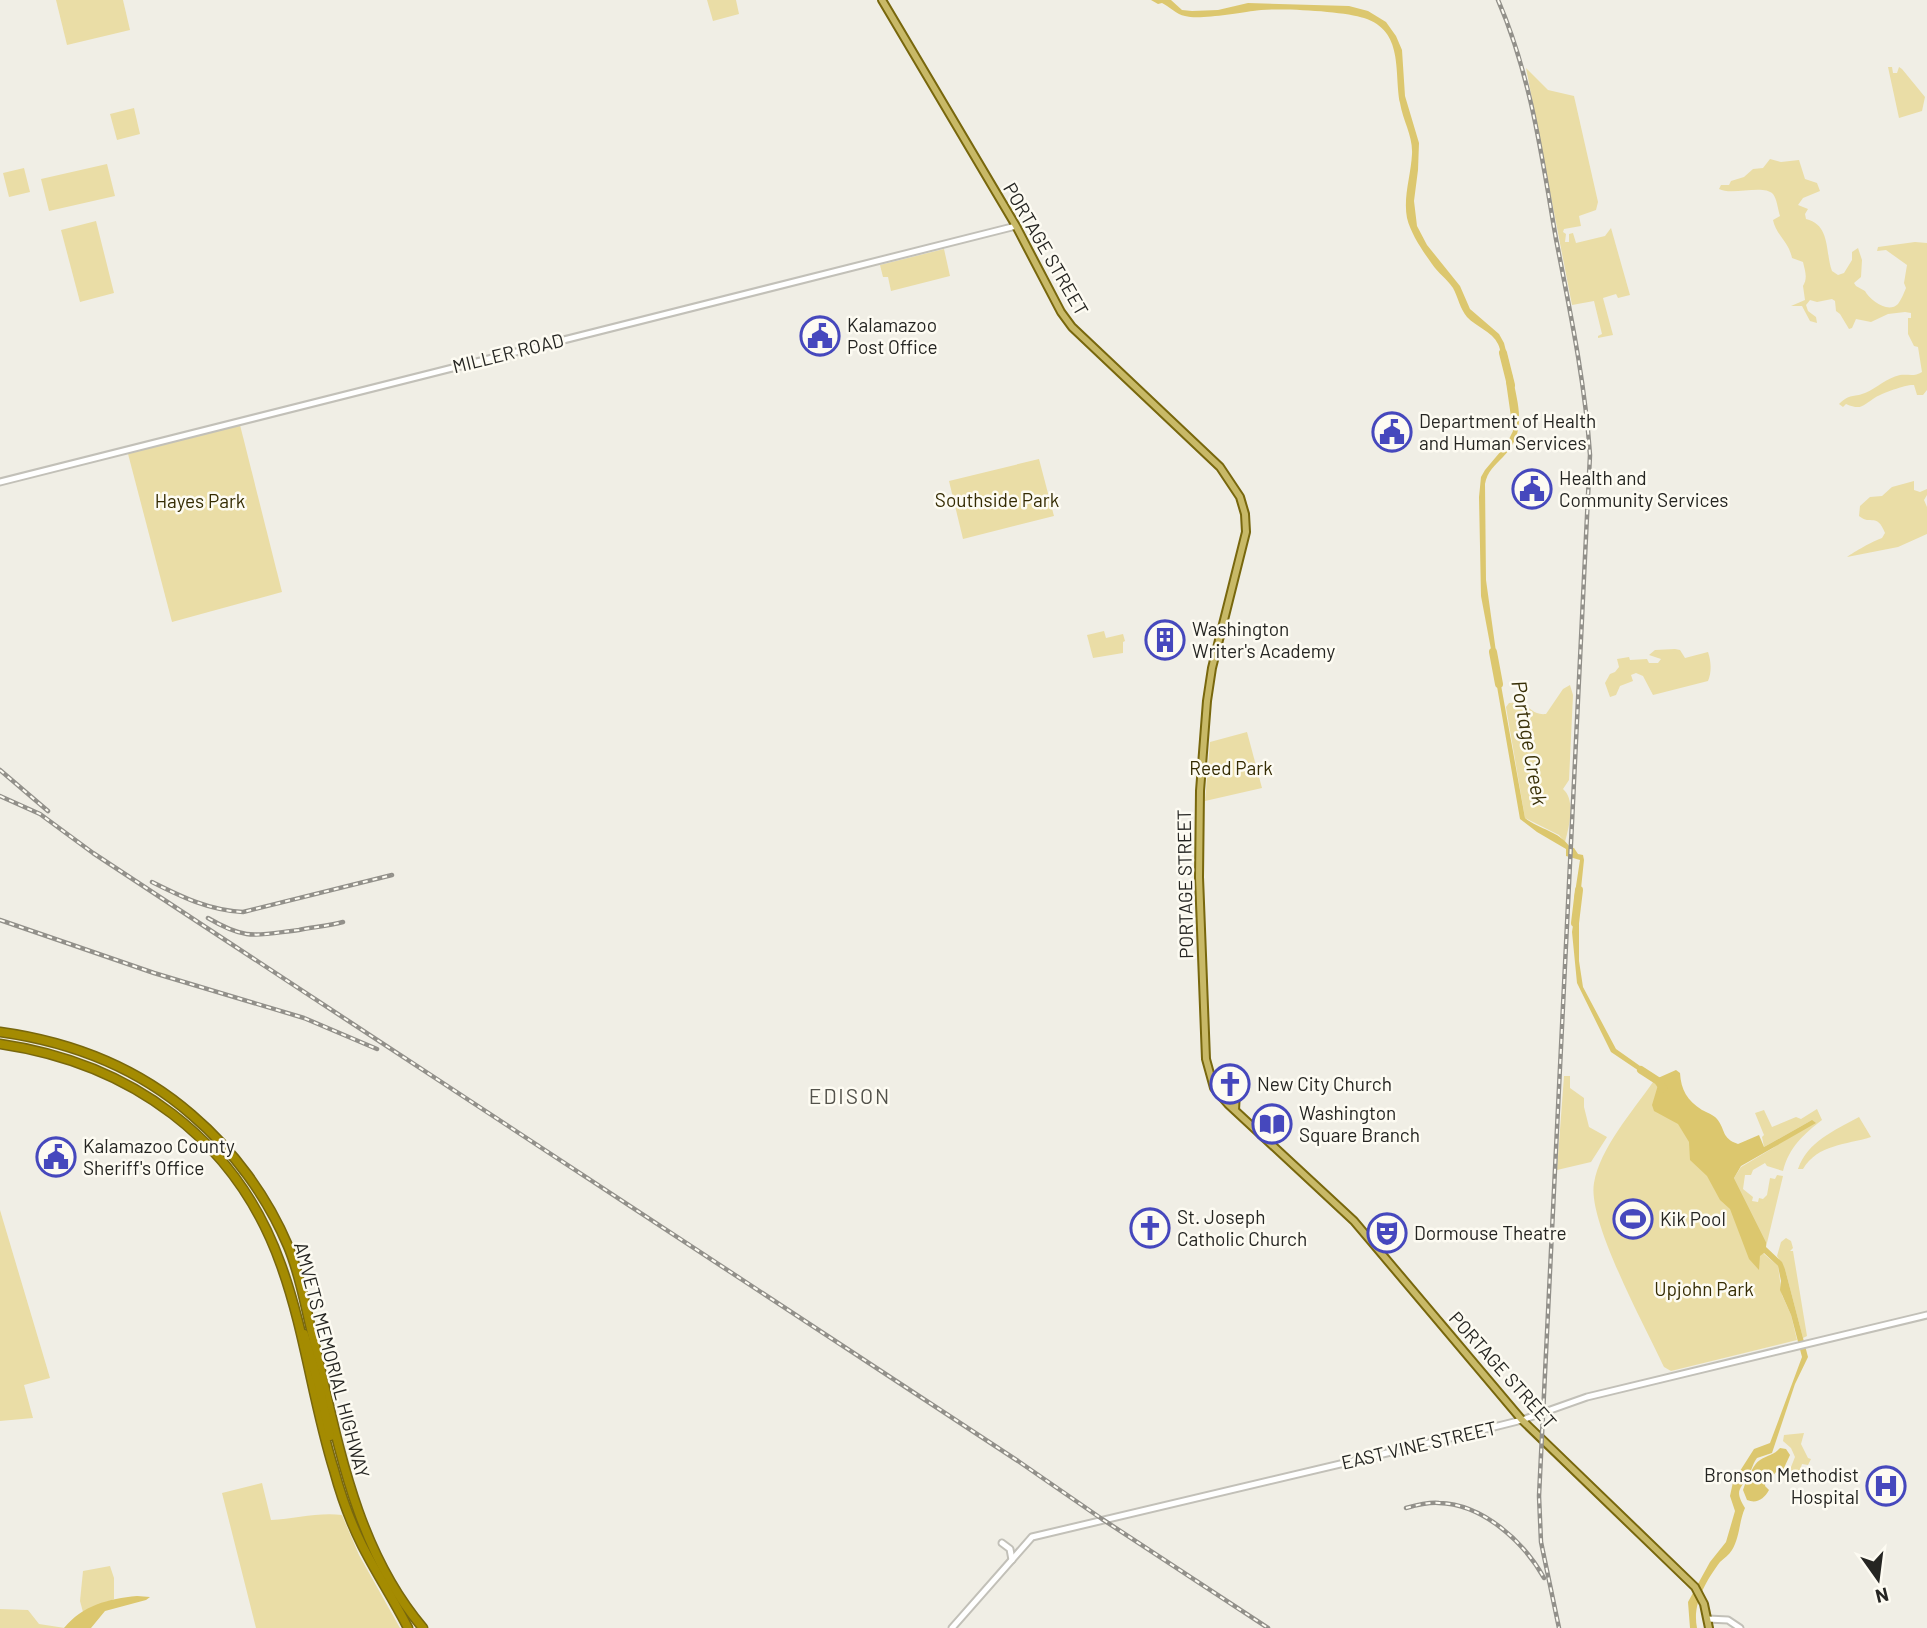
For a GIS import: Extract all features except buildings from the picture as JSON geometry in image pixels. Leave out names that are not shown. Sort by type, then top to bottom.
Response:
[{"type":"highway","name":"AMVETS MEMORIAL HIGHWAY","points":[[0,1032],[82,1050],[135,1074],[204,1125],[248,1175],[266,1203],[294,1262],[363,1528],[385,1570],[423,1628]]},
{"type":"highway","name":"AMVETS MEMORIAL HIGHWAY","points":[[0,1044],[63,1057],[97,1069],[147,1096],[194,1132],[237,1180],[258,1214],[281,1264],[344,1503],[363,1547],[408,1628]]},
{"type":"highway","points":[[296,1319],[308,1343],[340,1476],[351,1502],[355,1505]]},
{"type":"main road","name":"PORTAGE STREET","points":[[882,0],[1016,226],[1061,312],[1072,327],[1220,467],[1236,489],[1245,514],[1245,538],[1212,668],[1204,739],[1199,844],[1206,1059],[1214,1088],[1234,1110],[1354,1221],[1522,1420],[1695,1587],[1701,1596],[1709,1628]]},
{"type":"main road","points":[[1234,1110],[1236,1092]]},
{"type":"street","name":"MILLER ROAD","points":[[0,481],[1016,226]]},
{"type":"street","name":"EAST VINE STREET","points":[[1012,1560],[1032,1537],[1522,1420],[1587,1397],[1927,1315]]},
{"type":"street","points":[[952,1628],[1012,1560],[1010,1550],[1002,1543]]},
{"type":"street","points":[[1708,1619],[1728,1620],[1740,1628]]},
{"type":"green space","points":[[56,0],[123,0],[130,30],[67,45]]},
{"type":"green space","points":[[707,0],[736,0],[739,14],[713,21]]},
{"type":"green space","points":[[1888,67],[1892,67],[1893,73],[1897,73],[1899,67],[1902,69],[1925,97],[1922,111],[1899,118]]},
{"type":"green space","points":[[1526,68],[1548,90],[1574,96],[1598,202],[1596,210],[1579,216],[1581,226],[1564,229],[1563,232],[1566,234],[1565,242],[1569,242],[1569,234],[1573,233],[1576,243],[1605,236],[1611,228],[1630,295],[1618,298],[1616,294],[1603,298],[1613,335],[1598,338],[1602,334],[1594,301],[1572,305]]},
{"type":"green space","points":[[134,108],[140,134],[117,140],[110,114]]},
{"type":"green space","points":[[1770,159],[1781,162],[1799,160],[1805,179],[1817,183],[1820,191],[1803,198],[1798,205],[1808,209],[1806,219],[1820,227],[1826,240],[1832,271],[1838,275],[1844,273],[1852,260],[1852,252],[1858,248],[1862,260],[1861,277],[1854,283],[1880,305],[1894,307],[1898,304],[1906,288],[1904,283],[1907,265],[1886,250],[1877,251],[1878,247],[1927,243],[1927,390],[1923,395],[1917,395],[1914,385],[1911,385],[1884,393],[1859,407],[1846,404],[1843,407],[1839,404],[1846,398],[1865,393],[1895,376],[1922,372],[1918,347],[1914,346],[1908,334],[1908,318],[1911,318],[1911,313],[1888,314],[1871,322],[1856,319],[1849,329],[1836,311],[1835,301],[1832,299],[1817,302],[1810,300],[1806,305],[1808,311],[1816,317],[1817,323],[1810,321],[1802,306],[1791,306],[1805,300],[1805,271],[1803,262],[1792,258],[1777,230],[1773,220],[1780,216],[1773,194],[1762,190],[1719,189],[1721,185],[1729,185],[1731,181],[1744,177],[1753,169],[1763,168]]},
{"type":"green space","points":[[107,164],[115,196],[49,211],[41,179]]},
{"type":"green space","points":[[24,168],[30,192],[9,197],[3,173]]},
{"type":"green space","points":[[96,221],[114,293],[80,302],[61,230]]},
{"type":"green space","points":[[944,249],[950,276],[891,291],[888,277],[883,277],[880,265]]},
{"type":"green space","name":"Hayes Park","points":[[239,421],[282,592],[172,622],[127,450]]},
{"type":"green space","name":"Southside Park","points":[[1039,459],[1054,516],[963,539],[949,481]]},
{"type":"green space","points":[[1914,481],[1914,490],[1920,492],[1927,489],[1924,500],[1927,507],[1927,534],[1898,547],[1847,557],[1882,538],[1885,533],[1876,521],[1859,516],[1860,506],[1870,497],[1882,496],[1892,487]]},
{"type":"green space","points":[[1104,631],[1106,638],[1123,634],[1123,653],[1093,658],[1087,635]]},
{"type":"green space","points":[[1655,650],[1680,650],[1685,658],[1708,652],[1711,666],[1708,681],[1653,695],[1643,676],[1636,673],[1631,675],[1633,681],[1620,686],[1616,695],[1610,697],[1605,683],[1610,674],[1619,667],[1617,659],[1629,657],[1630,660],[1647,659],[1649,663],[1658,663],[1661,659],[1649,655]]},
{"type":"green space","points":[[1570,685],[1573,695],[1569,780],[1563,789],[1569,800],[1570,814],[1565,842],[1559,835],[1525,818],[1506,707],[1509,703],[1516,702],[1536,713],[1546,714],[1563,689]]},
{"type":"green space","name":"Reed Park","points":[[1247,732],[1262,788],[1205,801],[1210,742]]},
{"type":"green space","points":[[1564,1076],[1570,1076],[1570,1088],[1584,1098],[1589,1127],[1607,1137],[1591,1162],[1557,1170]]},
{"type":"green space","name":"Upjohn Park","points":[[1653,1082],[1656,1082],[1763,1253],[1778,1266],[1782,1295],[1791,1315],[1797,1340],[1671,1371],[1664,1367],[1608,1248],[1594,1200],[1597,1170],[1610,1143]]},
{"type":"green space","points":[[1817,1109],[1822,1120],[1798,1142],[1783,1171],[1765,1163],[1753,1170],[1751,1175],[1745,1175],[1743,1189],[1753,1197],[1752,1201],[1758,1202],[1759,1198],[1763,1199],[1767,1195],[1770,1178],[1783,1176],[1766,1247],[1766,1242],[1734,1178],[1741,1167],[1812,1120],[1764,1147],[1764,1135],[1755,1113],[1764,1110],[1772,1127],[1796,1117],[1801,1119]]},
{"type":"green space","points":[[1859,1117],[1871,1137],[1825,1150],[1809,1161],[1803,1169],[1798,1169],[1802,1159],[1815,1144]]},
{"type":"green space","points":[[0,1210],[50,1378],[24,1385],[33,1418],[0,1421]]},
{"type":"green space","points":[[1786,1238],[1791,1241],[1793,1248],[1790,1251],[1793,1251],[1807,1336],[1803,1338],[1785,1269],[1777,1256],[1781,1242]]},
{"type":"green space","points":[[1804,1433],[1801,1444],[1811,1459],[1808,1465],[1802,1464],[1797,1476],[1789,1479],[1785,1475],[1795,1457],[1791,1448],[1783,1441],[1784,1435]]},
{"type":"green space","points":[[262,1483],[271,1520],[324,1514],[342,1515],[359,1555],[400,1628],[256,1628],[222,1493]]},
{"type":"green space","points":[[110,1566],[114,1578],[114,1599],[83,1612],[80,1601],[83,1571]]},
{"type":"green space","points":[[0,1609],[28,1610],[39,1624],[65,1628],[0,1628]]},
{"type":"shaded area","points":[[1151,0],[1171,0],[1182,10],[1192,11],[1218,10],[1248,3],[1349,6],[1368,11],[1386,22],[1402,50],[1405,96],[1419,143],[1414,201],[1417,226],[1427,245],[1460,286],[1470,309],[1499,334],[1509,363],[1503,364],[1499,346],[1492,336],[1465,314],[1453,288],[1428,259],[1409,224],[1406,202],[1412,147],[1400,103],[1395,53],[1386,32],[1364,18],[1341,13],[1276,9],[1191,17]]},
{"type":"shaded area","points":[[1512,374],[1519,418],[1516,438],[1492,469],[1485,484],[1486,580],[1497,659],[1493,660],[1481,596],[1479,497],[1481,477],[1506,445],[1513,431],[1506,382],[1506,375]]},
{"type":"shaded area","points":[[1499,674],[1525,818],[1560,837],[1578,854],[1583,855],[1580,898],[1574,899],[1580,860],[1566,856],[1566,849],[1520,819],[1495,675]]},
{"type":"shaded area","points":[[1575,912],[1579,912],[1579,961],[1583,987],[1616,1049],[1650,1073],[1648,1077],[1611,1052],[1577,983],[1572,932]]},
{"type":"shaded area","points":[[1676,1070],[1680,1073],[1683,1090],[1692,1102],[1716,1118],[1726,1136],[1738,1144],[1759,1135],[1764,1147],[1812,1120],[1816,1123],[1741,1166],[1734,1178],[1766,1242],[1766,1247],[1782,1262],[1785,1269],[1808,1357],[1795,1384],[1772,1453],[1757,1458],[1740,1490],[1745,1508],[1737,1540],[1701,1593],[1697,1628],[1690,1628],[1688,1602],[1710,1562],[1726,1542],[1735,1511],[1730,1496],[1733,1482],[1754,1449],[1770,1443],[1802,1357],[1791,1315],[1780,1290],[1778,1266],[1764,1253],[1760,1256],[1759,1270],[1749,1259],[1730,1209],[1720,1200],[1707,1176],[1690,1160],[1689,1142],[1678,1124],[1654,1111],[1652,1105],[1658,1085],[1655,1082]]},
{"type":"shaded area","points":[[1780,1448],[1786,1449],[1790,1455],[1783,1470],[1766,1480],[1765,1486],[1769,1490],[1762,1498],[1757,1501],[1747,1500],[1743,1490],[1752,1469],[1757,1462]]},
{"type":"shaded area","points":[[137,1596],[150,1597],[105,1611],[91,1628],[64,1628],[79,1614],[97,1604]]},
{"type":"waterway","name":"Portage Creek","points":[[1503,353],[1511,385]]},
{"type":"waterway","name":"Portage Creek","points":[[1493,652],[1499,684]]},
{"type":"waterway","name":"Portage Creek","points":[[1575,923],[1579,890]]},
{"type":"waterway","name":"Portage Creek","points":[[1641,1070],[1658,1081],[1663,1088]]},
{"type":"railway","points":[[1498,0],[1519,58],[1534,118],[1585,401],[1590,455],[1539,1496],[1541,1542],[1559,1628]]},
{"type":"railway","points":[[0,770],[48,811]]},
{"type":"railway","points":[[0,796],[40,814],[93,853],[1268,1628]]},
{"type":"railway","points":[[152,882],[207,906],[243,912],[392,875]]},
{"type":"railway","points":[[208,918],[233,930],[252,934],[299,930],[343,922]]},
{"type":"railway","points":[[0,920],[154,973],[304,1018],[377,1049]]},
{"type":"railway","points":[[1406,1508],[1439,1503],[1471,1510],[1500,1527],[1514,1539],[1536,1564],[1544,1578]]},
{"type":"place","name":"Kalamazoo Post Office","points":[[820,336]]},
{"type":"place","name":"Department of Health and Human Services","points":[[1392,432]]},
{"type":"place","name":"Health and Community Services","points":[[1532,489]]},
{"type":"place","name":"Washington Writer's Academy","points":[[1165,640]]},
{"type":"place","name":"New City Church","points":[[1230,1084]]},
{"type":"place","name":"Washington Square Branch","points":[[1272,1124]]},
{"type":"place","name":"Kalamazoo County Sheriff's Office","points":[[56,1157]]},
{"type":"place","name":"Kik Pool","points":[[1633,1219]]},
{"type":"place","name":"St. Joseph Catholic Church","points":[[1150,1228]]},
{"type":"place","name":"Dormouse Theatre","points":[[1387,1233]]},
{"type":"place","name":"Bronson Methodist Hospital","points":[[1886,1486]]},
{"type":"district","name":"EDISON","points":[[850,1097]]}]
